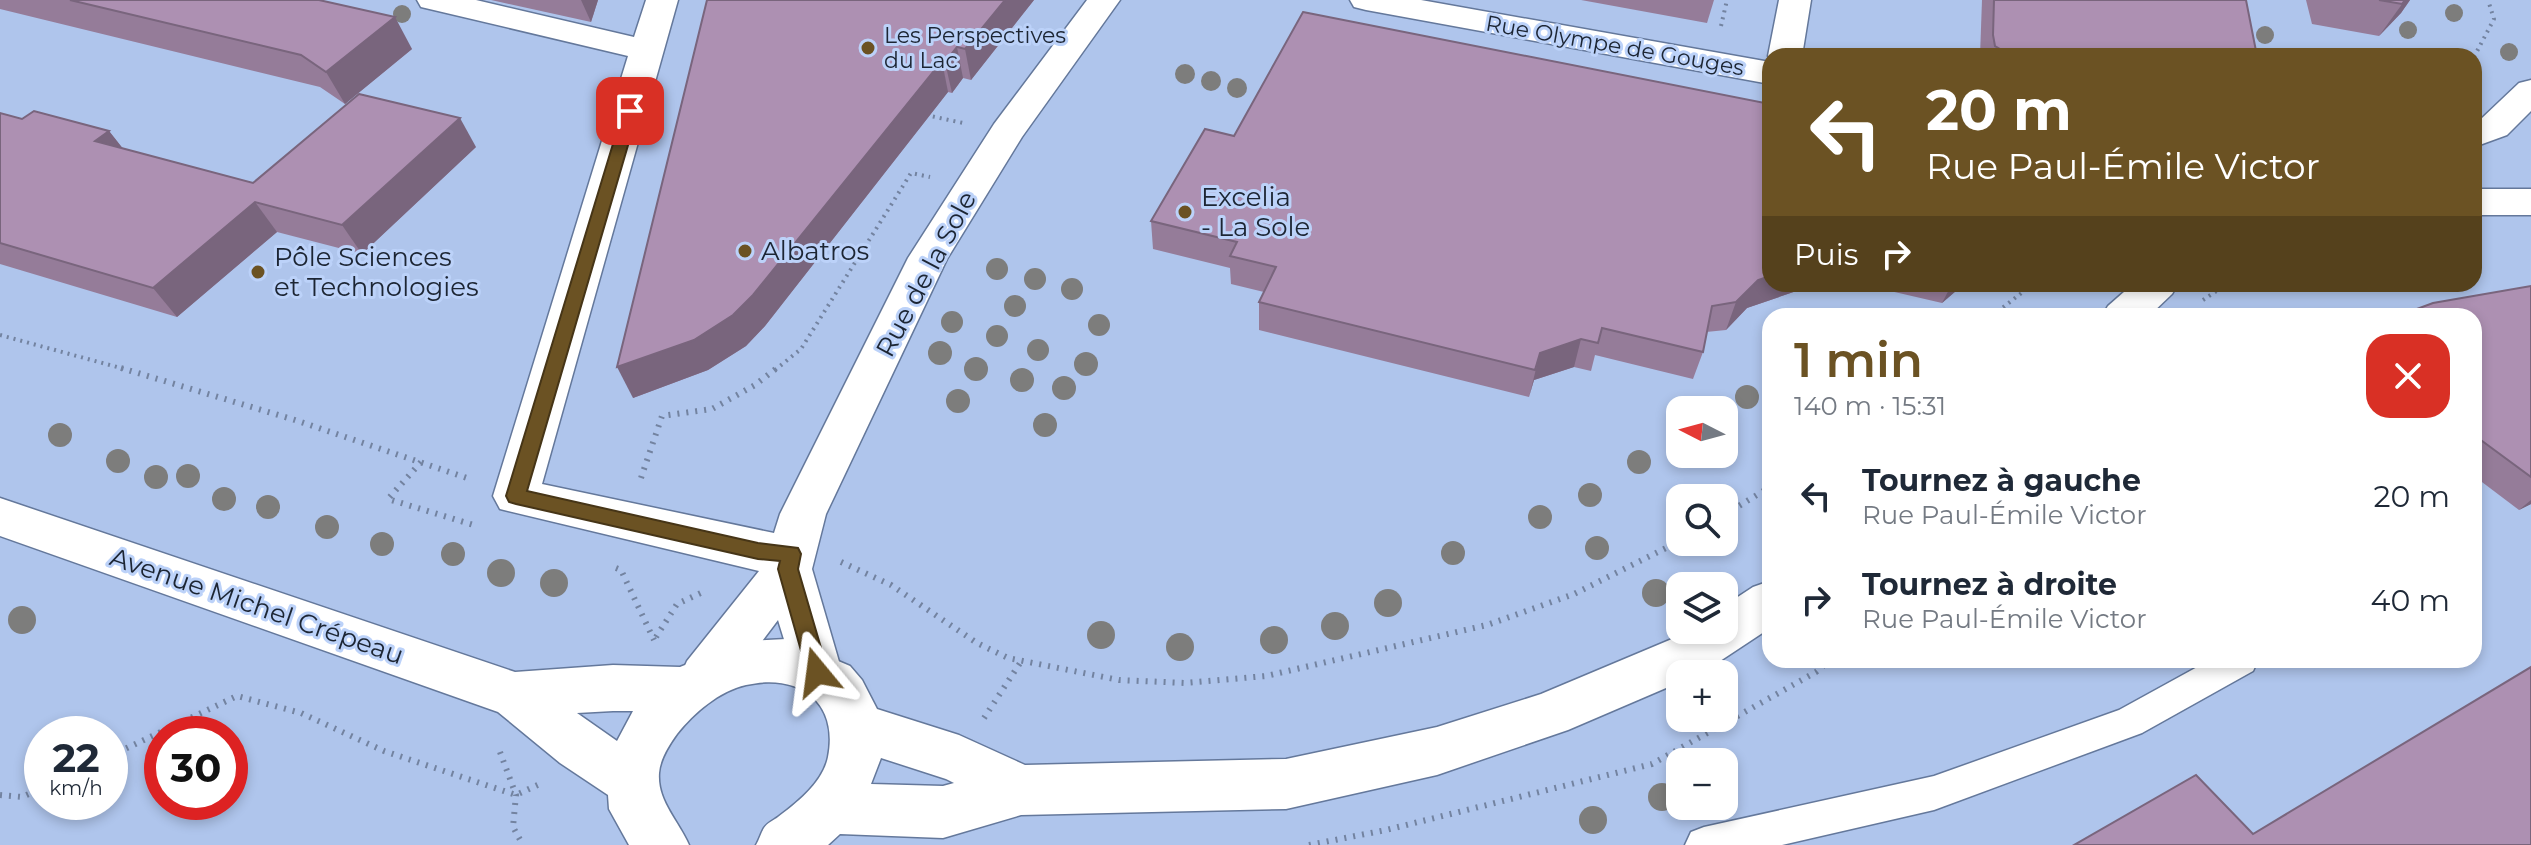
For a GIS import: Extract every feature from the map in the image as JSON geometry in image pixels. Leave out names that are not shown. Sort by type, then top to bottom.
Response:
[{"type":"street","points":[[433,0],[648,50]]},
{"type":"street","points":[[662,0],[516,496],[745,548],[790,562],[817,672]]},
{"type":"street","name":"Rue de la Sole","points":[[695,684],[790,562],[803,514],[928,258],[1007,132],[1104,0]]},
{"type":"street","name":"Rue Olympe de Gouges","points":[[1366,0],[1762,72]]},
{"type":"street","points":[[1786,48],[1795,0]]},
{"type":"street","points":[[2482,132],[2494,127],[2531,91]]},
{"type":"street","points":[[2482,202],[2531,202]]},
{"type":"street","points":[[2132,308],[2149,292]]},
{"type":"street","name":"Avenue Michel Crépeau","points":[[0,517],[515,695],[579,746],[631,780],[647,731],[663,709],[695,684],[734,666],[764,661],[792,662],[817,672],[843,694],[856,726]]},
{"type":"street","points":[[830,808],[943,812],[1021,790],[1286,784],[1437,751],[1550,714],[1690,654],[1762,607]]},
{"type":"street","name":"Avenue Michel Crépeau","points":[[515,695],[695,684]]},
{"type":"street","points":[[784,845],[806,831],[830,808],[847,781],[856,753],[856,726],[959,759],[1021,790]]},
{"type":"street","points":[[631,780],[634,807],[647,832],[661,845]]},
{"type":"lane","points":[[1704,845],[1934,793],[2130,722],[2227,668]]},
{"type":"path","points":[[2479,48],[2494,19],[2488,0]]},
{"type":"path","points":[[911,111],[1007,132]]},
{"type":"path","points":[[626,522],[662,416],[712,409],[755,385],[801,349],[911,173],[939,178]]},
{"type":"path","points":[[2002,308],[2023,292]]},
{"type":"path","points":[[2198,305],[2212,292]]},
{"type":"path","points":[[0,335],[157,376],[359,438],[516,496]]},
{"type":"path","points":[[1738,506],[1762,492]]},
{"type":"path","points":[[613,688],[654,640],[677,604],[735,577],[745,548]]},
{"type":"path","points":[[790,562],[840,561],[891,585],[977,643],[1008,658],[1119,680],[1185,683],[1266,676],[1487,625],[1574,594],[1666,548]]},
{"type":"path","points":[[1309,845],[1386,830],[1652,764],[1821,668]]},
{"type":"path","points":[[128,747],[237,696],[301,713],[384,751],[516,795],[569,772],[579,746]]},
{"type":"path","points":[[0,795],[24,796]]},
{"type":"path","points":[[516,795],[513,827],[523,845]]},
{"type":"building","points":[[70,0],[319,0],[395,17],[326,72],[301,55]]},
{"type":"building","points":[[707,0],[1005,0],[965,49],[957,47],[945,62],[942,61],[753,295],[733,315],[694,340],[617,367]]},
{"type":"building","points":[[1994,0],[2246,0],[2255,48],[1998,48],[1993,35]]},
{"type":"building","points":[[2379,0],[2405,0],[2402,4]]},
{"type":"building","points":[[1303,12],[1762,102],[1762,279],[1736,302],[1712,306],[1703,352],[1602,328],[1598,343],[1581,339],[1540,353],[1535,370],[1259,302],[1276,267],[1230,256],[1237,242],[1151,221],[1205,129],[1234,136]]},
{"type":"building","points":[[359,94],[460,118],[342,225],[255,202],[153,288],[0,243],[0,113],[22,119],[34,111],[109,131],[95,141],[253,183]]},
{"type":"building","points":[[2531,286],[2531,477],[2482,441],[2482,308],[2420,308]]},
{"type":"building","points":[[2531,667],[2531,845],[2074,845],[2196,775],[2253,834]]},
{"type":"place","name":"Les Perspectives du Lac","points":[[868,48]]},
{"type":"place","name":"Excelia - La Sole","points":[[1185,212]]},
{"type":"place","name":"Albatros","points":[[745,251]]},
{"type":"place","name":"Pôle Sciences et Technologies","points":[[258,272]]},
{"type":"route","points":[[630,111],[516,496],[758,551],[791,554],[788,569],[817,672]]}]
